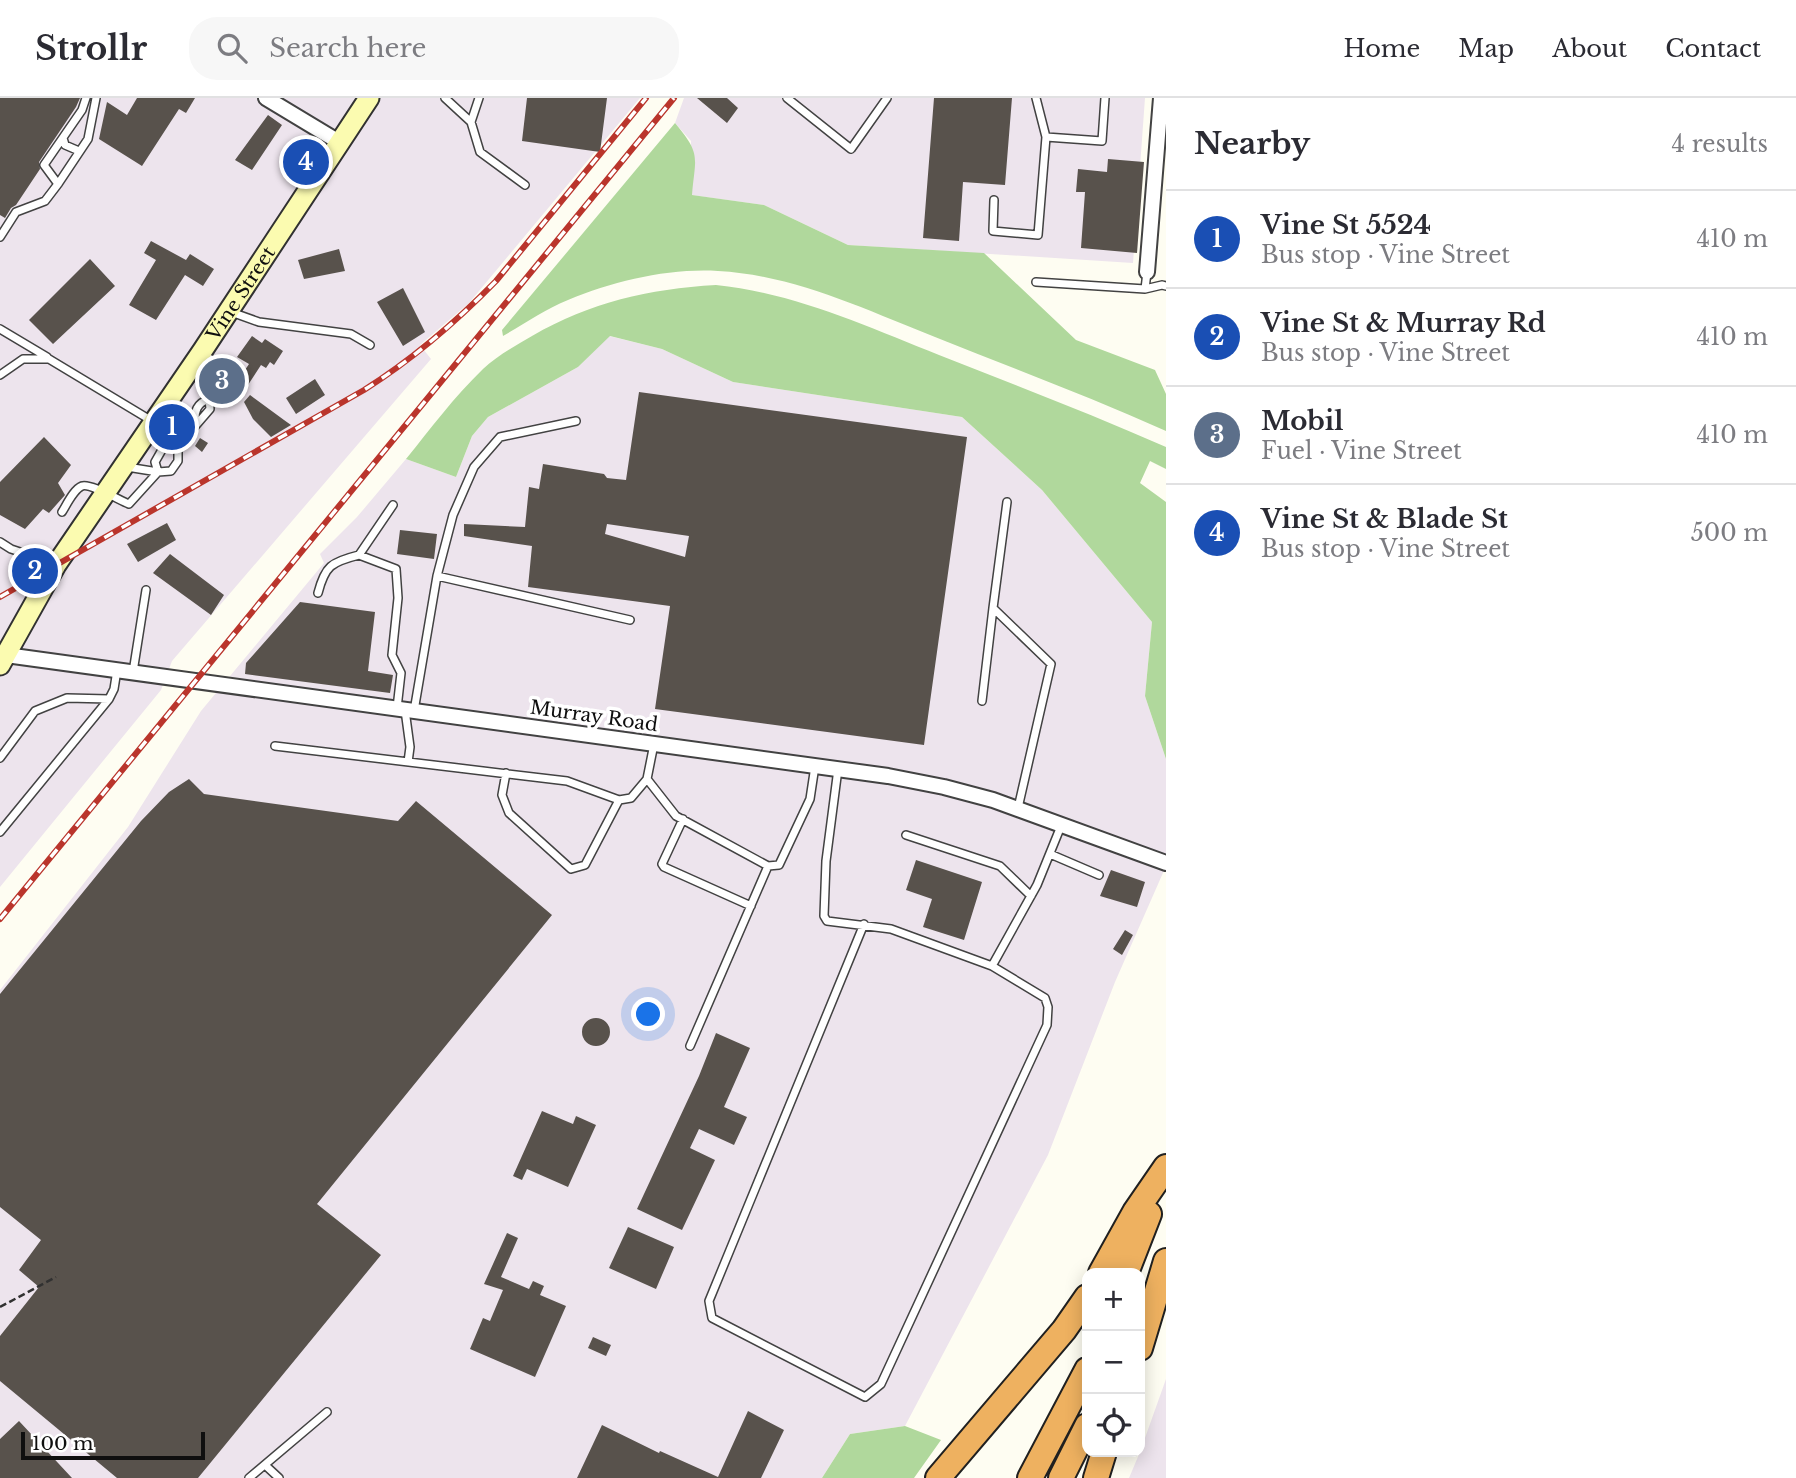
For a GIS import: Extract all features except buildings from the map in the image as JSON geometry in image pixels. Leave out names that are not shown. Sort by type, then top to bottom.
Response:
[{"type":"highway","points":[[1104,1268],[1135,1212],[1166,1169]]},
{"type":"highway","points":[[1128,1268],[1166,1169]]},
{"type":"highway","points":[[1145,1304],[1166,1260]]},
{"type":"highway","points":[[1145,1331],[1166,1260]]},
{"type":"highway","points":[[938,1478],[1064,1330],[1082,1304]]},
{"type":"highway","points":[[1030,1478],[1082,1379]]},
{"type":"highway","points":[[1061,1478],[1082,1436]]},
{"type":"highway","points":[[1096,1478],[1102,1457]]},
{"type":"main road","name":"Vine Street","points":[[3,660],[56,565],[164,415],[227,311],[369,98]]},
{"type":"street","points":[[266,98],[339,142]]},
{"type":"street","points":[[1147,272],[1161,98]]},
{"type":"street","name":"Murray Road","points":[[3,660],[133,672],[838,769],[944,787],[1018,808],[1166,863]]},
{"type":"lane","points":[[58,184],[44,165],[82,110],[86,98]]},
{"type":"lane","points":[[0,237],[16,212],[45,201],[58,184],[88,139],[96,98]]},
{"type":"lane","points":[[445,98],[471,122],[480,152],[525,185]]},
{"type":"lane","points":[[471,122],[479,98]]},
{"type":"lane","points":[[788,98],[851,149],[887,98]]},
{"type":"lane","points":[[994,200],[993,231],[1038,235],[1046,136],[1036,98]]},
{"type":"lane","points":[[1046,136],[1102,141],[1105,98]]},
{"type":"lane","points":[[63,138],[65,145],[79,151]]},
{"type":"lane","points":[[1145,289],[1147,272]]},
{"type":"lane","points":[[1036,282],[1145,289],[1166,286]]},
{"type":"lane","points":[[227,311],[260,322],[351,334],[370,345]]},
{"type":"lane","points":[[0,329],[49,359],[164,415],[194,426]]},
{"type":"lane","points":[[124,467],[171,471],[178,461],[178,446],[210,409],[209,398],[221,372],[203,350]]},
{"type":"lane","points":[[0,375],[23,359],[49,359]]},
{"type":"lane","points":[[0,366],[9,369]]},
{"type":"lane","points":[[158,472],[155,462],[171,432],[171,424],[164,415]]},
{"type":"lane","points":[[405,710],[453,515],[474,467],[500,437],[576,421]]},
{"type":"lane","points":[[171,432],[178,430],[183,422]]},
{"type":"lane","points":[[163,448],[178,446]]},
{"type":"lane","points":[[62,512],[83,485],[91,485],[128,504],[158,472]]},
{"type":"lane","points":[[982,701],[1007,502]]},
{"type":"lane","points":[[359,555],[393,505]]},
{"type":"lane","points":[[0,542],[11,549],[56,565]]},
{"type":"lane","points":[[318,593],[324,572],[337,560],[359,555],[396,569],[398,598],[393,655],[401,673],[410,747],[408,762]]},
{"type":"lane","points":[[437,576],[631,620]]},
{"type":"lane","points":[[133,672],[146,590]]},
{"type":"lane","points":[[993,608],[1051,664],[1018,808]]},
{"type":"lane","points":[[0,832],[109,699],[114,689],[117,670]]},
{"type":"lane","points":[[0,758],[35,711],[67,698],[109,699]]},
{"type":"lane","points":[[275,746],[567,781],[619,800],[631,798],[646,779],[654,744]]},
{"type":"lane","points":[[646,779],[677,816],[768,866],[779,864],[810,799],[816,766]]},
{"type":"lane","points":[[838,769],[826,862],[824,916],[828,921],[864,924],[891,929],[992,966],[1045,998],[1048,1007],[1047,1025],[881,1384],[865,1397],[712,1318],[709,1301],[864,924]]},
{"type":"lane","points":[[506,773],[502,794],[509,813],[571,869],[585,865],[619,800]]},
{"type":"lane","points":[[683,819],[662,864],[664,867],[751,906]]},
{"type":"lane","points":[[992,966],[1031,896],[1062,824]]},
{"type":"lane","points":[[906,835],[1000,866],[1031,896]]},
{"type":"lane","points":[[1049,854],[1099,874]]},
{"type":"lane","points":[[690,1046],[768,866]]},
{"type":"lane","points":[[249,1478],[327,1412]]},
{"type":"lane","points":[[265,1465],[279,1478]]},
{"type":"path","points":[[0,1307],[56,1277]]},
{"type":"shaded area","points":[[0,98],[640,98],[469,303],[420,345],[431,359],[172,661],[161,690],[0,887]]},
{"type":"shaded area","points":[[684,98],[1145,98],[1133,263],[848,245],[764,205],[691,195],[691,141],[675,123]]},
{"type":"shaded area","points":[[609,336],[662,349],[733,382],[962,417],[1042,490],[1152,622],[1145,696],[1166,759],[1166,866],[1115,982],[1048,1155],[905,1426],[850,1434],[822,1478],[0,1478],[0,990],[128,827],[201,711],[324,563],[320,554],[357,517],[406,459],[456,477],[472,436],[488,417],[578,367]]},
{"type":"shaded area","points":[[1166,1379],[1166,1478],[1129,1478],[1138,1457],[1145,1457],[1145,1438]]},
{"type":"green space","points":[[675,123],[689,142],[695,157],[692,195],[764,205],[848,245],[984,253],[1076,340],[1155,370],[1166,394],[1166,431],[856,305],[774,279],[746,274],[718,271],[680,272],[623,282],[560,304],[503,336],[502,330]]},
{"type":"green space","points":[[716,285],[773,295],[829,312],[1166,447],[1166,469],[1150,461],[1140,483],[1166,502],[1166,759],[1145,696],[1152,622],[1042,490],[962,417],[733,382],[662,349],[610,336],[578,367],[488,417],[472,436],[456,477],[406,459],[452,402],[483,369],[500,355],[532,336],[576,314],[621,299],[667,290]]},
{"type":"green space","points":[[905,1426],[941,1440],[914,1478],[822,1478],[850,1434]]},
{"type":"railway","points":[[0,597],[364,390],[417,353],[496,281],[646,98]]},
{"type":"railway","points":[[0,919],[674,98]]},
{"type":"place","name":"Vine St & Blade St","points":[[306,162]]},
{"type":"place","name":"Mobil","points":[[222,381]]},
{"type":"place","name":"Vine St 5524","points":[[172,427]]},
{"type":"place","name":"Vine St & Murray Rd","points":[[35,571]]}]
